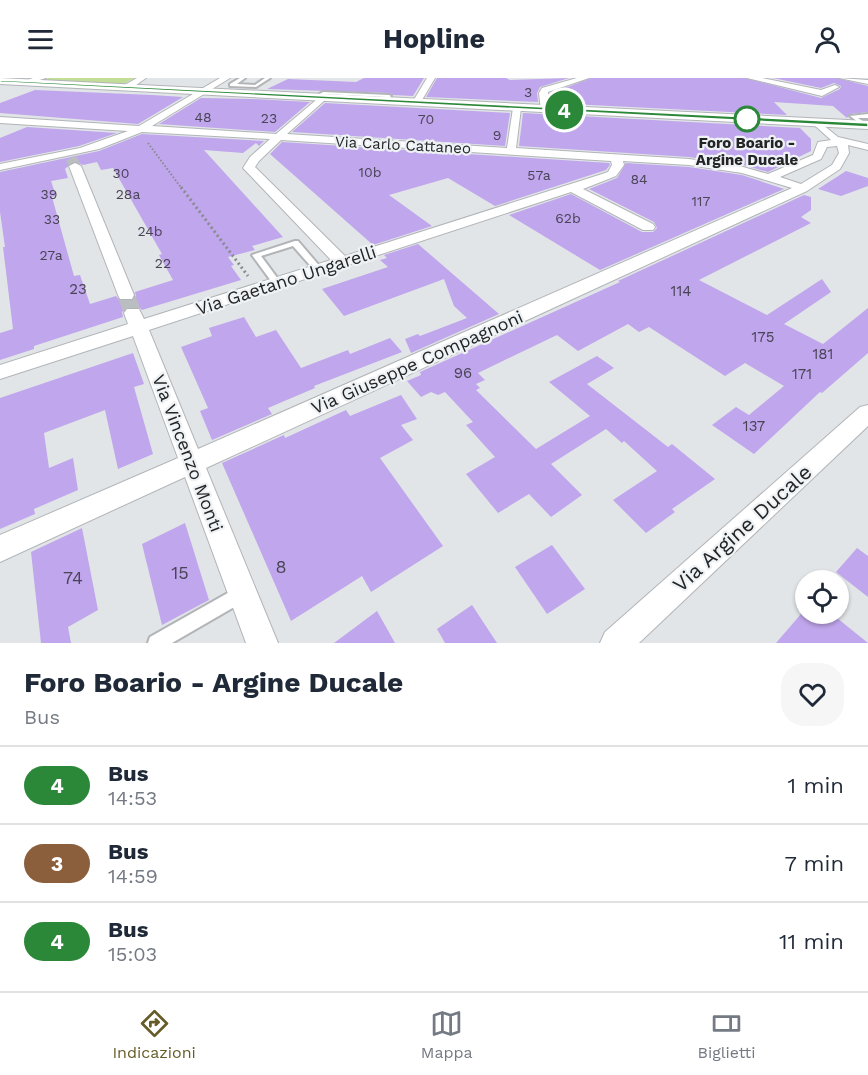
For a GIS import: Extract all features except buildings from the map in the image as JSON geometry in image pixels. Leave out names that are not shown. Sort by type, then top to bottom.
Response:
[{"type":"street","points":[[26,82],[42,78]]},
{"type":"street","points":[[126,88],[142,78]]},
{"type":"street","points":[[141,134],[226,78]]},
{"type":"street","points":[[416,103],[431,78]]},
{"type":"street","points":[[544,109],[545,90],[585,78]]},
{"type":"street","points":[[751,78],[822,93],[835,87]]},
{"type":"street","points":[[843,78],[868,82]]},
{"type":"street","points":[[3,82],[817,123],[867,122]]},
{"type":"street","points":[[319,98],[251,162],[251,171],[342,262]]},
{"type":"street","points":[[511,149],[517,108]]},
{"type":"street","name":"Via Carlo Cattaneo","points":[[0,120],[154,136],[511,149],[714,165],[770,177],[803,188]]},
{"type":"street","points":[[807,162],[832,170],[839,164],[844,153],[838,141],[817,123]]},
{"type":"street","name":"Via Carlo Cattaneo","points":[[0,166],[72,159],[101,145],[141,134]]},
{"type":"street","points":[[770,177],[819,155],[822,144],[838,141],[868,147]]},
{"type":"street","name":"Via Gaetano Ungarelli","points":[[0,372],[133,312],[257,289],[572,188],[612,174],[618,165],[616,157]]},
{"type":"street","name":"Via Vincenzo Monti","points":[[72,159],[262,643]]},
{"type":"street","name":"Via Giuseppe Compagnoni","points":[[0,549],[803,188],[832,170]]},
{"type":"street","points":[[572,188],[648,227]]},
{"type":"street","name":"Via Argine Ducale","points":[[621,642],[868,413]]},
{"type":"lane","points":[[243,78],[232,85],[256,86],[268,78]]},
{"type":"lane","points":[[277,283],[256,255],[295,243],[318,269]]},
{"type":"lane","points":[[156,643],[242,593]]},
{"type":"path","points":[[141,134],[257,289]]},
{"type":"green space","points":[[49,78],[135,78],[121,85],[40,81]]},
{"type":"tunnel","points":[[71,158],[75,166]]},
{"type":"tunnel","points":[[126,295],[133,313]]},
{"type":"bus line","name":"4","points":[[0,81],[868,125]]},
{"type":"place","name":"Foro Boario - Argine Ducale","points":[[747,119]]}]
